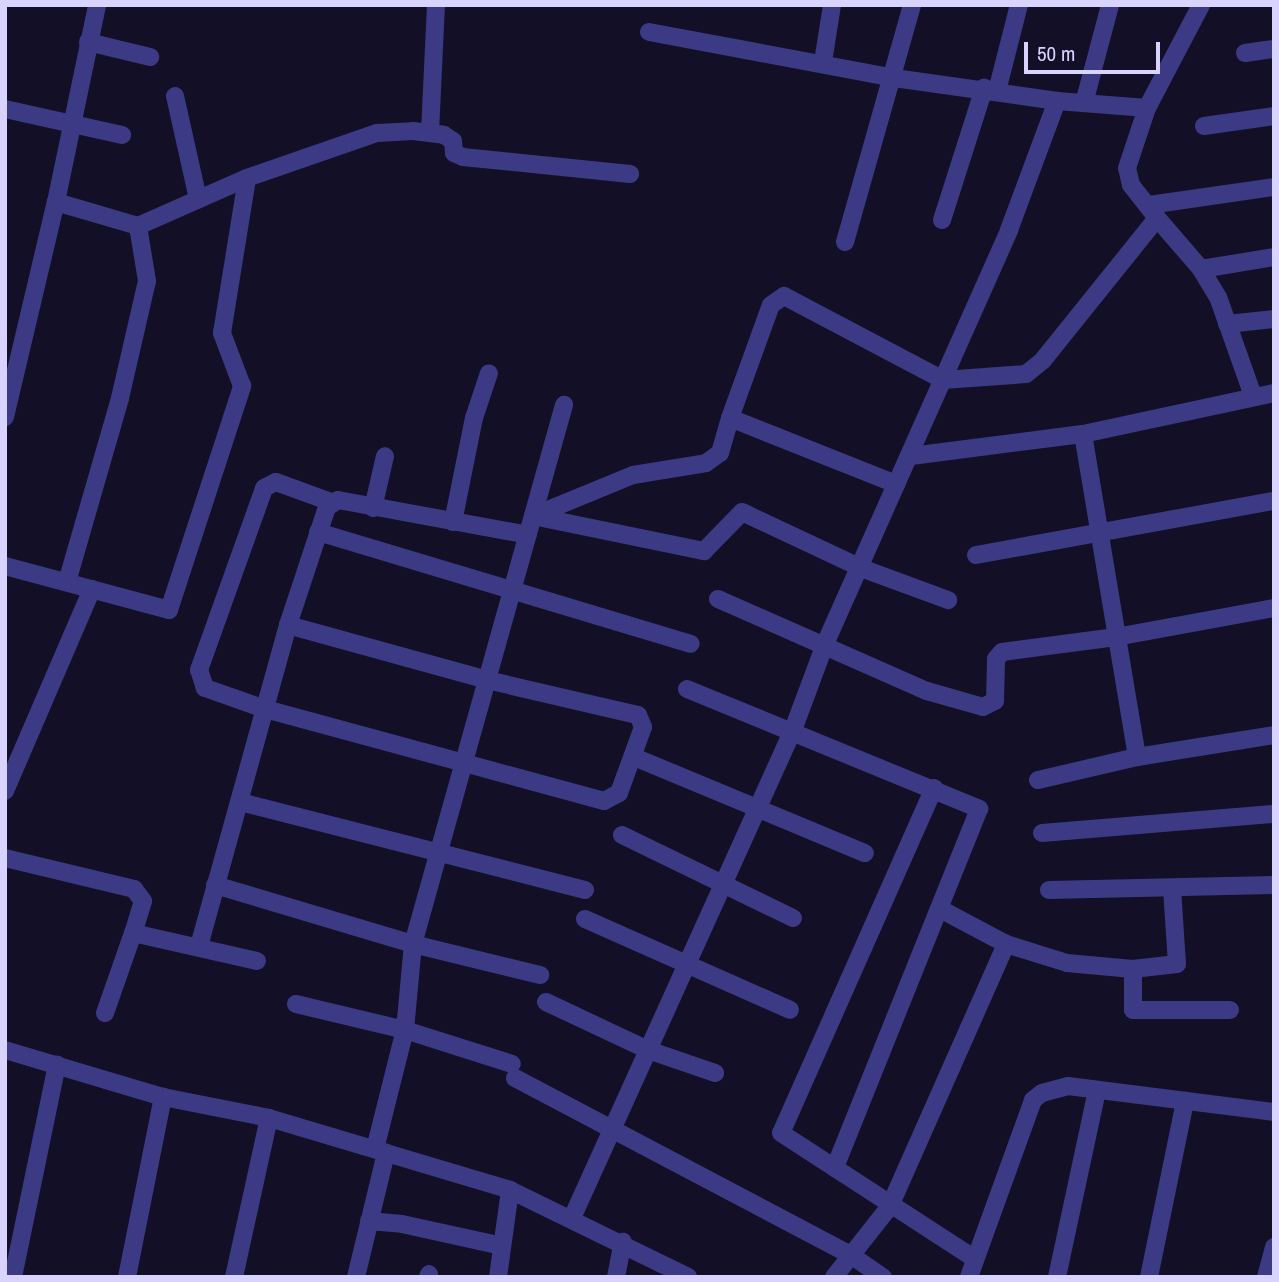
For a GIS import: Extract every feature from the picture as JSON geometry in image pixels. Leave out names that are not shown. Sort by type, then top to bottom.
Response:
[{"type":"street","points":[[5,417],[56,202],[97,5]]},
{"type":"street","points":[[430,132],[436,5]]},
{"type":"street","points":[[822,62],[832,5]]},
{"type":"street","points":[[845,242],[894,78],[912,5]]},
{"type":"street","points":[[942,220],[1019,5]]},
{"type":"street","points":[[1084,103],[1110,5]]},
{"type":"street","points":[[1201,5],[1147,108],[1126,168],[1131,185],[1201,269],[1227,324],[1253,396]]},
{"type":"street","points":[[649,32],[822,62],[894,78],[990,89],[1057,101],[1147,108]]},
{"type":"street","points":[[88,43],[150,57]]},
{"type":"street","points":[[1245,53],[1274,49]]},
{"type":"street","points":[[175,96],[198,199]]},
{"type":"street","points":[[572,1218],[793,730],[825,644],[911,456],[1009,230],[1057,101]]},
{"type":"street","points":[[5,109],[122,135]]},
{"type":"street","points":[[1204,126],[1274,116]]},
{"type":"street","points":[[56,202],[138,226],[247,178],[377,133],[430,132],[453,141],[454,153],[463,157],[630,174]]},
{"type":"street","points":[[5,566],[169,610],[242,386],[222,333],[247,178]]},
{"type":"street","points":[[533,516],[633,475],[706,463],[720,453],[771,305],[784,296],[943,380],[1026,374],[1043,360],[1153,211],[1274,187]]},
{"type":"street","points":[[67,582],[120,398],[147,281],[138,226]]},
{"type":"street","points":[[1201,269],[1274,257]]},
{"type":"street","points":[[1227,324],[1274,319]]},
{"type":"street","points":[[453,522],[474,418],[489,373]]},
{"type":"street","points":[[911,456],[1083,433],[1274,393]]},
{"type":"street","points":[[356,1277],[405,1030],[414,944],[564,405]]},
{"type":"street","points":[[730,418],[897,484]]},
{"type":"street","points":[[1083,433],[1137,757]]},
{"type":"street","points":[[373,508],[385,456]]},
{"type":"street","points":[[288,625],[487,680],[638,715],[644,722],[634,757],[619,793],[610,801],[265,709],[212,692],[201,683],[199,670],[264,488],[276,482],[331,502],[528,535]]},
{"type":"street","points":[[976,555],[1102,535],[1274,501]]},
{"type":"street","points":[[199,946],[288,625],[331,502]]},
{"type":"street","points":[[533,516],[704,551],[741,512],[861,568],[948,600]]},
{"type":"street","points":[[318,533],[691,644]]},
{"type":"street","points":[[5,791],[92,589]]},
{"type":"street","points":[[718,598],[927,691],[983,707],[995,701],[996,659],[1003,652],[1116,637],[1274,608]]},
{"type":"street","points":[[687,689],[793,730],[979,809],[942,910],[835,1168]]},
{"type":"street","points":[[1038,780],[1137,757],[1274,735]]},
{"type":"street","points":[[634,757],[865,853]]},
{"type":"street","points":[[934,789],[780,1133],[975,1259]]},
{"type":"street","points":[[240,802],[438,855],[585,890]]},
{"type":"street","points":[[1042,833],[1274,814]]},
{"type":"street","points":[[622,835],[793,918]]},
{"type":"street","points":[[5,858],[134,889],[143,901],[105,1013]]},
{"type":"street","points":[[1049,890],[1172,889],[1274,884]]},
{"type":"street","points":[[215,885],[414,944],[540,975]]},
{"type":"street","points":[[942,910],[1006,944],[1068,963],[1133,969],[1177,964],[1172,889]]},
{"type":"street","points":[[585,919],[790,1010]]},
{"type":"street","points":[[133,933],[257,961]]},
{"type":"street","points":[[834,1277],[890,1206],[1006,944]]},
{"type":"street","points":[[1133,969],[1133,1010],[1230,1010]]},
{"type":"street","points":[[546,1002],[648,1050],[715,1073]]},
{"type":"street","points":[[296,1004],[405,1030],[514,1071],[614,1129],[850,1255],[883,1277]]},
{"type":"street","points":[[5,1050],[163,1097],[269,1118],[510,1190],[623,1242],[688,1277]]},
{"type":"street","points":[[13,1277],[57,1065]]},
{"type":"street","points":[[969,1277],[1033,1100],[1054,1088],[1097,1090],[1274,1112]]},
{"type":"street","points":[[1057,1277],[1097,1090]]},
{"type":"street","points":[[127,1277],[163,1097]]},
{"type":"street","points":[[1149,1277],[1185,1101]]},
{"type":"street","points":[[234,1277],[269,1118]]},
{"type":"street","points":[[498,1277],[510,1190]]},
{"type":"street","points":[[369,1222],[402,1224],[502,1246]]},
{"type":"street","points":[[616,1277],[623,1242]]},
{"type":"street","points":[[1266,1277],[1274,1247]]}]
